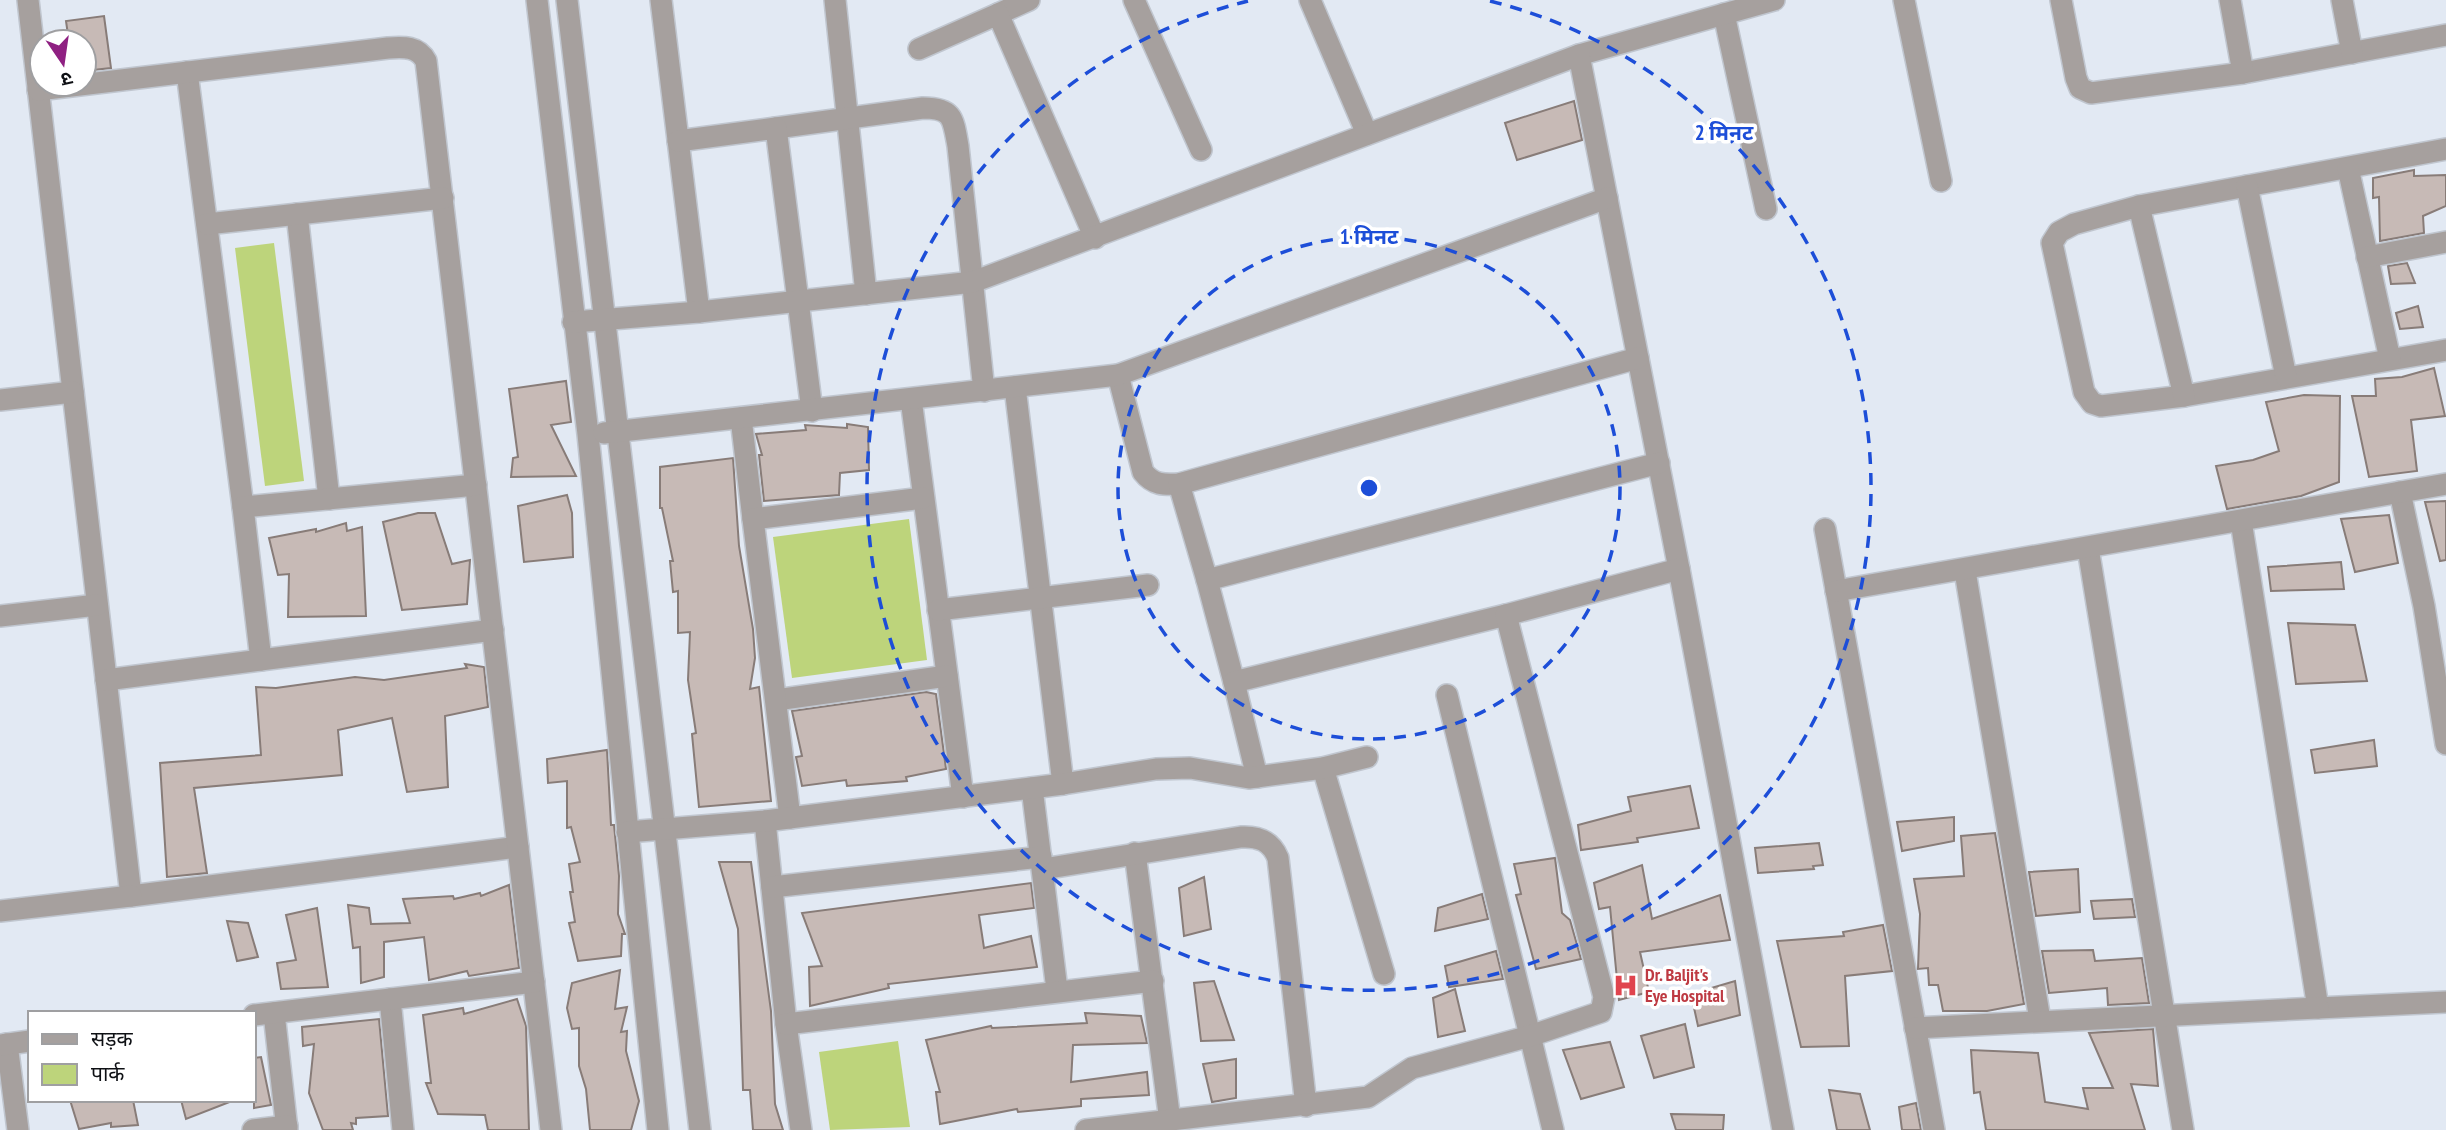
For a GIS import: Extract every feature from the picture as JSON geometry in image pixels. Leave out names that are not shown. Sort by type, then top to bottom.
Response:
[{"type":"street","points":[[28,0],[31,28]]},
{"type":"street","points":[[537,0],[588,434],[658,1130]]},
{"type":"street","points":[[567,0],[700,1130]]},
{"type":"street","points":[[661,0],[699,312]]},
{"type":"street","points":[[835,0],[845,118],[866,294]]},
{"type":"street","points":[[919,49],[1029,0]]},
{"type":"street","points":[[1134,0],[1201,150]]},
{"type":"street","points":[[1310,0],[1367,134]]},
{"type":"street","points":[[573,322],[699,312],[973,282],[1579,55],[1774,0]]},
{"type":"street","points":[[1904,0],[1941,181]]},
{"type":"street","points":[[2061,0],[2076,79],[2080,88],[2091,93],[2243,73],[2446,35]]},
{"type":"street","points":[[2230,0],[2243,73]]},
{"type":"street","points":[[2342,0],[2352,53]]},
{"type":"street","points":[[998,14],[1095,238]]},
{"type":"street","points":[[1724,14],[1766,209]]},
{"type":"street","points":[[98,83],[388,48],[405,47],[422,53],[430,80],[551,1130]]},
{"type":"street","points":[[1579,55],[1659,463],[1783,1130]]},
{"type":"street","points":[[187,72],[261,660]]},
{"type":"street","points":[[39,98],[131,896]]},
{"type":"street","points":[[678,141],[923,108],[940,108],[948,113],[954,122],[958,145],[985,391]]},
{"type":"street","points":[[776,128],[812,411]]},
{"type":"street","points":[[2446,149],[2139,206],[2074,224],[2059,232],[2052,243],[2084,391],[2092,403],[2110,407],[2446,350]]},
{"type":"street","points":[[2348,168],[2390,359]]},
{"type":"street","points":[[2247,186],[2286,377]]},
{"type":"street","points":[[207,224],[443,198]]},
{"type":"street","points":[[588,434],[1118,375],[1607,198]]},
{"type":"street","points":[[2139,206],[2183,396]]},
{"type":"street","points":[[297,214],[329,499]]},
{"type":"street","points":[[2367,257],[2446,242]]},
{"type":"street","points":[[1118,375],[1143,472],[1156,483],[1180,484],[1638,358]]},
{"type":"street","points":[[1015,387],[1063,784]]},
{"type":"street","points":[[0,401],[73,392]]},
{"type":"street","points":[[911,399],[962,797]]},
{"type":"street","points":[[741,418],[790,818]]},
{"type":"street","points":[[1207,580],[1659,463]]},
{"type":"street","points":[[1180,484],[1257,777]]},
{"type":"street","points":[[1836,591],[1965,571],[2446,484]]},
{"type":"street","points":[[243,507],[476,485]]},
{"type":"street","points":[[2400,492],[2424,606],[2446,744]]},
{"type":"street","points":[[753,519],[923,498]]},
{"type":"street","points":[[2241,521],[2318,1008]]},
{"type":"street","points":[[1825,529],[1934,1130]]},
{"type":"street","points":[[2088,548],[2183,1130]]},
{"type":"street","points":[[1234,682],[1679,569]]},
{"type":"street","points":[[1965,571],[2040,1020]]},
{"type":"street","points":[[938,610],[1148,585]]},
{"type":"street","points":[[0,616],[97,605]]},
{"type":"street","points":[[1086,1130],[1368,1097],[1412,1068],[1594,1017],[1605,1005],[1506,615]]},
{"type":"street","points":[[106,680],[493,631]]},
{"type":"street","points":[[776,700],[947,676]]},
{"type":"street","points":[[1447,695],[1553,1130]]},
{"type":"street","points":[[628,832],[765,821],[1177,768],[1257,777],[1323,768],[1367,757]]},
{"type":"street","points":[[1323,768],[1384,974]]},
{"type":"street","points":[[1032,788],[1057,990]]},
{"type":"street","points":[[765,821],[786,1024],[801,1130]]},
{"type":"street","points":[[772,887],[1135,853],[1241,836],[1264,839],[1274,848],[1278,858],[1306,1106]]},
{"type":"street","points":[[1,906],[131,896],[518,846]]},
{"type":"street","points":[[1135,853],[1170,1121]]},
{"type":"street","points":[[786,1024],[1057,990],[1153,981]]},
{"type":"street","points":[[253,1130],[287,1128],[264,1014],[534,982]]},
{"type":"street","points":[[390,999],[403,1130]]},
{"type":"street","points":[[1916,1028],[2446,1002]]},
{"type":"street","points":[[18,1130],[3,1044],[28,1041]]},
{"type":"green space","points":[[274,243],[304,481],[265,486],[235,248]]},
{"type":"green space","points":[[909,519],[927,660],[792,678],[773,537]]},
{"type":"green space","points":[[898,1041],[910,1127],[830,1130],[819,1052]]},
{"type":"building","points":[[104,16],[111,68],[98,69],[98,28],[67,28],[66,21]]},
{"type":"building","points":[[1574,101],[1582,140],[1517,160],[1505,123]]},
{"type":"building","points":[[2414,170],[2414,176],[2446,175],[2446,206],[2423,216],[2424,233],[2380,241],[2379,197],[2373,198],[2373,178]]},
{"type":"building","points":[[2407,263],[2415,283],[2391,284],[2388,266]]},
{"type":"building","points":[[2418,306],[2423,327],[2400,329],[2396,313]]},
{"type":"building","points":[[2434,368],[2445,416],[2411,420],[2417,471],[2369,477],[2352,396],[2376,396],[2375,379],[2402,377]]},
{"type":"building","points":[[566,381],[571,422],[551,425],[576,476],[511,477],[513,458],[518,457],[509,389]]},
{"type":"building","points":[[2304,395],[2340,396],[2339,482],[2301,496],[2227,509],[2216,466],[2253,460],[2279,451],[2266,402]]},
{"type":"building","points":[[847,424],[868,427],[869,470],[840,473],[839,495],[764,501],[759,455],[762,455],[756,434],[806,430],[805,425],[847,428]]},
{"type":"building","points":[[733,458],[739,546],[753,629],[755,658],[750,689],[759,687],[771,801],[699,807],[692,734],[696,733],[688,680],[690,632],[678,633],[678,591],[673,592],[670,561],[673,561],[660,508],[660,467]]},
{"type":"building","points":[[567,495],[572,513],[573,557],[524,562],[518,506]]},
{"type":"building","points":[[2446,501],[2446,560],[2440,561],[2425,502]]},
{"type":"building","points":[[418,513],[435,513],[452,564],[470,560],[467,604],[402,610],[383,522]]},
{"type":"building","points":[[2389,515],[2398,563],[2355,572],[2341,519]]},
{"type":"building","points":[[346,523],[347,531],[362,527],[366,616],[288,617],[289,574],[278,575],[269,538],[316,529],[316,532]]},
{"type":"building","points":[[2341,562],[2344,589],[2271,591],[2268,567]]},
{"type":"building","points":[[2288,623],[2355,625],[2367,681],[2296,684]]},
{"type":"building","points":[[465,664],[484,667],[488,707],[445,716],[448,787],[407,792],[392,718],[338,730],[342,775],[194,788],[207,873],[167,877],[160,763],[261,755],[256,687],[276,688],[355,677],[384,680],[467,668]]},
{"type":"building","points":[[926,692],[936,694],[946,769],[906,777],[907,781],[847,786],[846,780],[802,786],[796,757],[802,756],[792,711]]},
{"type":"building","points":[[2374,740],[2377,766],[2315,773],[2311,750]]},
{"type":"building","points":[[607,750],[611,825],[614,825],[619,876],[618,914],[625,934],[622,934],[621,956],[578,961],[569,923],[575,922],[569,864],[580,862],[571,827],[567,828],[567,781],[548,783],[547,759]]},
{"type":"building","points":[[1690,786],[1699,828],[1637,838],[1638,842],[1581,850],[1578,825],[1631,811],[1628,797]]},
{"type":"building","points":[[1954,817],[1954,841],[1902,851],[1897,822]]},
{"type":"building","points":[[1995,833],[2024,1004],[1987,1011],[1943,1011],[1938,985],[1929,985],[1928,968],[1918,969],[1920,914],[1914,879],[1964,876],[1961,836]]},
{"type":"building","points":[[1819,843],[1823,865],[1813,866],[1814,869],[1758,873],[1755,848]]},
{"type":"building","points":[[1555,858],[1562,913],[1570,920],[1581,959],[1536,969],[1516,895],[1521,894],[1514,864]]},
{"type":"building","points":[[719,862],[751,862],[771,1011],[775,1104],[783,1130],[753,1130],[750,1090],[743,1090],[738,929]]},
{"type":"building","points":[[1642,865],[1652,919],[1720,895],[1730,940],[1640,952],[1649,992],[1619,1000],[1610,907],[1599,909],[1594,883]]},
{"type":"building","points":[[2078,869],[2080,912],[2036,916],[2029,872]]},
{"type":"building","points":[[1204,877],[1211,929],[1184,936],[1179,888]]},
{"type":"building","points":[[1031,883],[1034,908],[979,915],[984,948],[1031,936],[1037,967],[888,984],[889,988],[810,1006],[809,967],[822,966],[802,913]]},
{"type":"building","points":[[509,885],[519,968],[469,976],[467,971],[429,980],[424,937],[384,942],[384,977],[361,983],[360,947],[353,948],[348,905],[369,908],[371,924],[410,923],[403,899],[453,896],[454,899],[480,893],[481,896]]},
{"type":"building","points":[[1482,894],[1488,919],[1435,931],[1438,908]]},
{"type":"building","points":[[2132,899],[2135,917],[2094,919],[2091,901]]},
{"type":"building","points":[[317,908],[328,987],[281,989],[277,963],[296,960],[286,915]]},
{"type":"building","points":[[227,921],[248,923],[258,957],[237,961]]},
{"type":"building","points":[[1883,925],[1892,971],[1845,976],[1849,1046],[1801,1047],[1777,941],[1844,936],[1843,932]]},
{"type":"building","points":[[2093,950],[2095,961],[2142,958],[2149,1003],[2108,1005],[2107,988],[2049,993],[2042,951]]},
{"type":"building","points":[[1496,951],[1503,979],[1449,987],[1445,966]]},
{"type":"building","points":[[620,970],[615,1009],[627,1007],[621,1032],[627,1031],[626,1051],[639,1101],[631,1130],[590,1130],[586,1089],[579,1066],[579,1028],[572,1029],[567,1008],[572,983]]},
{"type":"building","points":[[1214,981],[1234,1040],[1201,1041],[1194,983]]},
{"type":"building","points":[[1735,981],[1740,1015],[1698,1026],[1691,994]]},
{"type":"building","points":[[1455,989],[1465,1031],[1438,1037],[1433,998]]},
{"type":"building","points":[[517,999],[526,1026],[529,1130],[488,1130],[485,1115],[438,1114],[426,1083],[431,1083],[423,1015],[463,1008],[464,1014]]},
{"type":"building","points":[[1085,1013],[1141,1016],[1147,1043],[1073,1045],[1071,1082],[1147,1072],[1149,1095],[1081,1099],[1081,1106],[1018,1112],[1017,1109],[940,1124],[936,1092],[940,1092],[926,1040],[991,1026],[1087,1023]]},
{"type":"building","points":[[379,1019],[388,1116],[356,1118],[356,1124],[351,1123],[353,1130],[323,1130],[309,1093],[314,1044],[303,1046],[302,1027]]},
{"type":"building","points":[[1685,1024],[1694,1067],[1654,1078],[1641,1036]]},
{"type":"building","points":[[2153,1029],[2158,1086],[2131,1084],[2145,1130],[1986,1130],[1980,1092],[1974,1093],[1971,1050],[2038,1053],[2045,1102],[2088,1109],[2083,1088],[2113,1088],[2089,1033]]},
{"type":"building","points":[[1610,1042],[1624,1087],[1581,1099],[1563,1050]]},
{"type":"building","points":[[261,1057],[271,1105],[254,1108],[256,1102],[256,1058]]},
{"type":"building","points":[[1236,1059],[1236,1098],[1212,1102],[1203,1064]]},
{"type":"building","points":[[1829,1090],[1860,1094],[1870,1130],[1837,1130]]},
{"type":"building","points":[[71,1102],[133,1102],[138,1125],[111,1127],[111,1123],[79,1129]]},
{"type":"building","points":[[182,1102],[229,1102],[186,1119]]},
{"type":"building","points":[[1916,1103],[1921,1130],[1902,1130],[1899,1107]]},
{"type":"building","points":[[1671,1114],[1724,1115],[1723,1130],[1676,1130]]},
{"type":"place","name":"Dr. Baljit's Eye Hospital","points":[[1625,985]]}]
